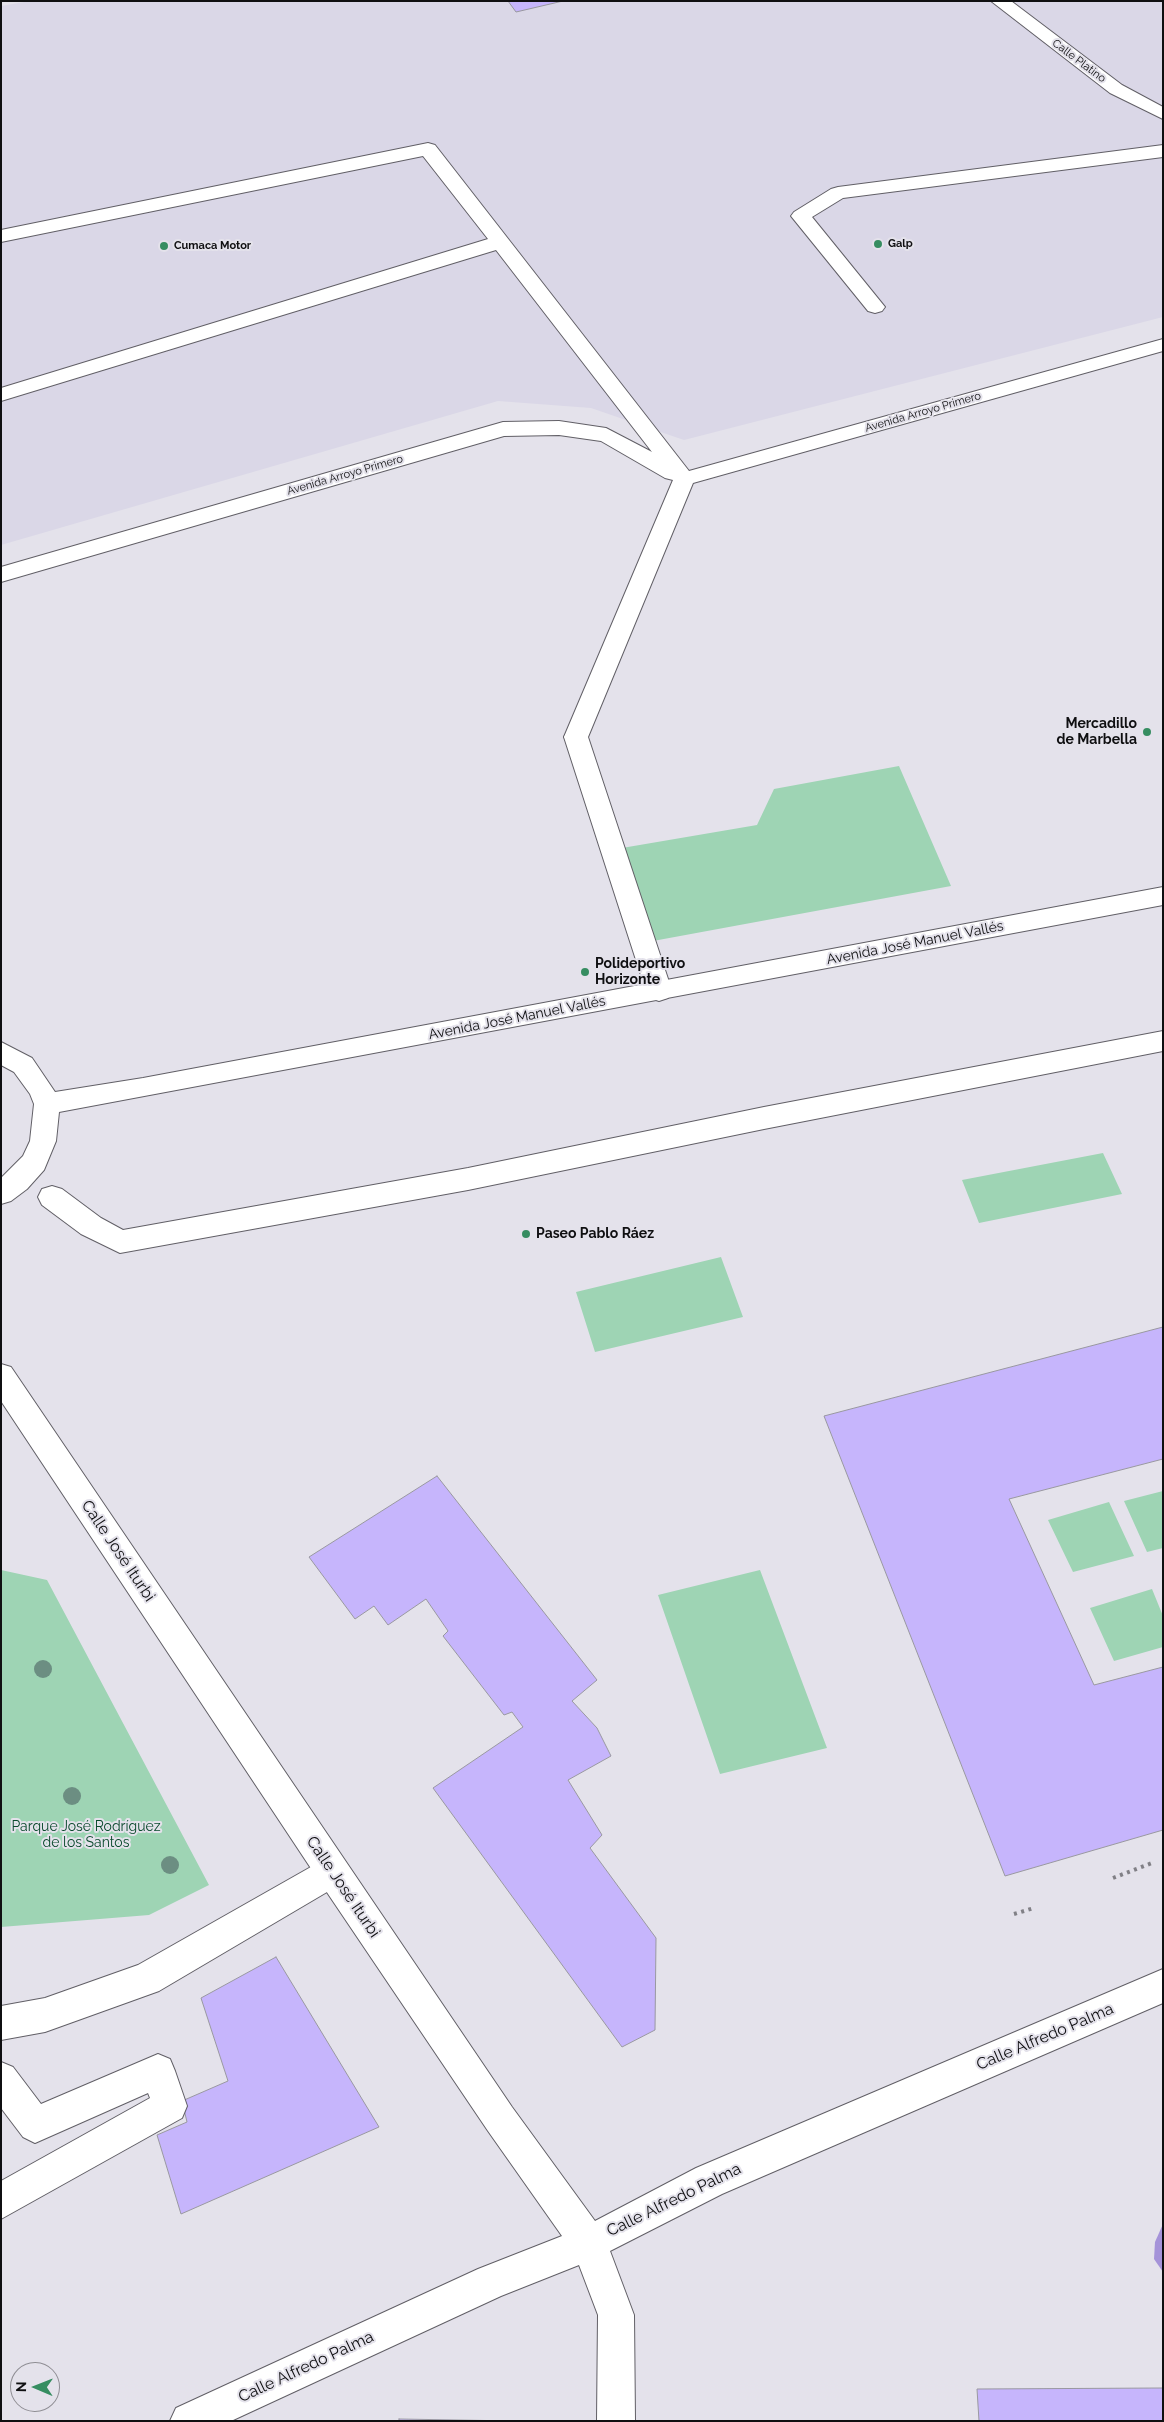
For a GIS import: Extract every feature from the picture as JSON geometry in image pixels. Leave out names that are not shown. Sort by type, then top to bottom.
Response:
[{"type":"street","name":"Calle Platino","points":[[1000,1],[1116,89],[1163,114]]},
{"type":"street","points":[[1,236],[428,150],[684,479],[576,737],[659,991]]},
{"type":"street","points":[[875,308],[800,216],[838,193],[1163,151]]},
{"type":"street","points":[[1,395],[500,242]]},
{"type":"street","name":"Avenida Arroyo Primero","points":[[1,575],[503,429],[559,428],[606,435],[684,479],[1163,345]]},
{"type":"street","name":"Avenida José Manuel Vallés","points":[[47,1104],[153,1086],[1163,896]]},
{"type":"street","points":[[52,1197],[91,1226],[120,1242],[468,1179],[764,1118],[1163,1041]]},
{"type":"street","points":[[1,1052],[23,1065],[41,1089],[47,1104],[44,1140],[34,1162],[17,1181],[1,1192]]},
{"type":"street","name":"Calle José Iturbi","points":[[1,1376],[332,1871],[500,2119],[588,2243],[616,2315],[616,2421]]},
{"type":"street","points":[[1,2023],[45,2015],[147,1979],[332,1871]]},
{"type":"street","name":"Calle Alfredo Palma","points":[[189,2421],[491,2282],[588,2243],[709,2181],[1163,1986]]},
{"type":"street","points":[[1,2079],[35,2125],[158,2071],[170,2106],[1,2201]]},
{"type":"path","points":[[1113,1878],[1152,1863]]},
{"type":"path","points":[[1014,1914],[1034,1908]]},
{"type":"shaded area","points":[[30,1],[1163,1],[1163,317],[684,440],[591,408],[498,401],[1,545],[1,6]]},
{"type":"shaded area","points":[[1163,2224],[1163,2272],[1154,2259],[1155,2242]]},
{"type":"green space","points":[[899,766],[951,886],[653,941],[622,848],[757,825],[774,789]]},
{"type":"green space","points":[[1103,1153],[1122,1194],[979,1223],[962,1180]]},
{"type":"green space","points":[[721,1257],[743,1317],[595,1352],[576,1292]]},
{"type":"green space","points":[[1163,1491],[1163,1548],[1147,1552],[1124,1501]]},
{"type":"green space","points":[[1109,1502],[1134,1556],[1073,1572],[1048,1520]]},
{"type":"green space","name":"Parque José Rodríguez de los Santos","points":[[1,1570],[47,1580],[209,1885],[149,1915],[1,1927]]},
{"type":"green space","points":[[760,1570],[827,1748],[720,1774],[658,1595]]},
{"type":"green space","points":[[1152,1589],[1163,1616],[1163,1647],[1114,1661],[1090,1608]]},
{"type":"building","points":[[508,1],[563,1],[516,12]]},
{"type":"building","points":[[1163,1327],[1163,1459],[1009,1499],[1094,1685],[1163,1667],[1163,1830],[1005,1876],[824,1416]]},
{"type":"building","points":[[437,1476],[597,1680],[572,1701],[597,1728],[611,1756],[568,1780],[602,1835],[590,1848],[656,1938],[655,2030],[622,2047],[433,1788],[523,1727],[512,1712],[504,1715],[443,1636],[448,1631],[426,1599],[388,1625],[374,1606],[355,1619],[309,1557]]},
{"type":"building","points":[[276,1957],[379,2127],[181,2214],[157,2135],[187,2122],[182,2101],[228,2081],[201,1998]]},
{"type":"building","points":[[1163,2388],[1163,2421],[979,2421],[977,2389]]},
{"type":"building","points":[[399,2419],[515,2421],[399,2421]]},
{"type":"place","name":"Galp","points":[[878,244]]},
{"type":"place","name":"Cumaca Motor","points":[[164,246]]},
{"type":"place","name":"Mercadillo de Marbella","points":[[1147,732]]},
{"type":"place","name":"Polideportivo Horizonte","points":[[585,972]]},
{"type":"place","name":"Paseo Pablo Ráez","points":[[526,1234]]}]
